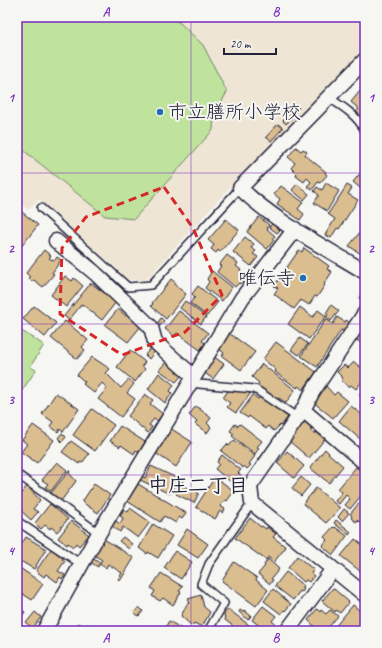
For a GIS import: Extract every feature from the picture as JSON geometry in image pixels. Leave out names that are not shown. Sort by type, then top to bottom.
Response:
[{"type":"street","points":[[365,60],[240,188],[252,199],[295,230],[365,272]]},
{"type":"street","points":[[44,631],[99,533],[242,298],[295,230]]},
{"type":"street","points":[[56,241],[95,273],[152,327],[155,342],[192,379]]},
{"type":"street","points":[[365,313],[313,391],[300,414],[250,486],[252,503],[365,595]]},
{"type":"street","points":[[300,414],[365,463]]},
{"type":"street","points":[[287,631],[333,569]]},
{"type":"lane","points":[[329,98],[347,110],[365,131]]},
{"type":"lane","points":[[41,208],[128,287],[151,285],[240,188]]},
{"type":"lane","points":[[192,379],[199,384],[255,389],[300,414]]},
{"type":"lane","points":[[17,474],[99,533]]},
{"type":"lane","points":[[208,631],[224,603],[201,584],[209,564],[252,503]]},
{"type":"lane","points":[[17,521],[81,564]]},
{"type":"highlighted area","points":[[164,187],[193,228],[222,295],[185,332],[122,355],[60,314],[62,248],[86,217]]},
{"type":"shaded area","name":"市立膳所小学校","points":[[17,17],[365,17],[365,51],[242,174],[146,280],[129,280],[39,199],[28,210],[17,201]]},
{"type":"green space","points":[[17,17],[169,17],[180,23],[203,45],[227,92],[214,116],[213,130],[134,219],[105,216],[17,145]]},
{"type":"green space","points":[[17,328],[44,345],[30,367],[36,370],[17,398]]},
{"type":"building","points":[[365,85],[365,119],[356,112],[359,109],[351,102]]},
{"type":"building","points":[[295,104],[299,108],[296,112],[292,109]]},
{"type":"building","points":[[289,113],[293,117],[286,124],[283,121]]},
{"type":"building","points":[[278,124],[283,128],[271,141],[266,137]]},
{"type":"building","points":[[296,147],[301,151],[303,149],[307,152],[305,155],[326,172],[325,173],[327,175],[320,183],[318,182],[312,190],[307,186],[311,182],[307,178],[304,182],[296,176],[297,174],[291,168],[295,163],[288,157]]},
{"type":"building","points":[[365,169],[365,192],[353,182]]},
{"type":"building","points":[[326,183],[339,191],[327,211],[314,203],[319,195],[314,191],[317,187],[322,190]]},
{"type":"building","points":[[297,184],[309,194],[304,200],[292,190]]},
{"type":"building","points":[[347,185],[352,188],[348,194],[358,200],[339,229],[337,228],[331,238],[325,235],[335,219],[328,214]]},
{"type":"building","points":[[281,186],[303,202],[298,209],[304,214],[300,220],[277,204],[280,199],[274,194]]},
{"type":"building","points":[[17,208],[38,225],[17,252]]},
{"type":"building","points":[[259,217],[269,225],[267,229],[275,236],[272,239],[274,240],[267,249],[247,232]]},
{"type":"building","points":[[226,219],[239,230],[220,252],[218,250],[216,253],[211,249],[214,245],[208,240]]},
{"type":"building","points":[[272,224],[280,230],[277,233],[269,227]]},
{"type":"building","points":[[365,226],[365,248],[361,254],[349,246]]},
{"type":"building","points":[[245,237],[254,244],[251,248],[256,251],[253,254],[258,257],[251,266],[233,252]]},
{"type":"building","name":"唯伝寺","points":[[304,248],[329,266],[327,269],[332,272],[317,297],[315,296],[309,305],[301,300],[294,309],[274,294],[278,288],[274,286],[299,250],[302,252]]},
{"type":"building","points":[[44,250],[51,256],[49,258],[52,260],[55,260],[57,257],[61,260],[52,273],[54,274],[43,287],[34,280],[32,282],[26,273]]},
{"type":"building","points":[[227,255],[238,263],[236,266],[241,270],[240,272],[246,276],[240,284],[239,283],[235,287],[217,272],[221,266],[219,265]]},
{"type":"building","points":[[212,271],[232,287],[222,301],[205,288],[209,282],[207,279]]},
{"type":"building","points":[[65,276],[72,281],[74,278],[83,286],[66,307],[51,295]]},
{"type":"building","points":[[171,279],[176,283],[175,285],[186,294],[166,319],[151,306]]},
{"type":"building","points":[[91,283],[116,302],[102,320],[82,304],[69,320],[64,316]]},
{"type":"building","points":[[198,286],[218,302],[207,316],[190,303],[195,297],[192,294]]},
{"type":"building","points":[[363,293],[365,294],[364,303],[359,298]]},
{"type":"building","points":[[185,301],[206,317],[201,324],[180,308]]},
{"type":"building","points":[[331,305],[339,311],[331,321],[326,317],[328,315],[326,313]]},
{"type":"building","points":[[34,306],[56,323],[45,337],[23,319]]},
{"type":"building","points":[[300,307],[313,317],[318,310],[326,316],[309,339],[288,324]]},
{"type":"building","points":[[118,309],[141,326],[128,342],[105,325]]},
{"type":"building","points":[[179,311],[208,333],[202,341],[205,343],[200,350],[177,333],[174,336],[165,329]]},
{"type":"building","points":[[337,317],[350,323],[344,331],[341,330],[317,367],[301,356],[326,319],[333,324]]},
{"type":"building","points":[[161,318],[164,321],[160,326],[157,324]]},
{"type":"building","points":[[65,321],[88,340],[82,347],[85,350],[77,359],[51,338]]},
{"type":"building","points":[[365,329],[365,347],[356,339]]},
{"type":"building","points":[[229,333],[255,352],[241,370],[222,356],[224,353],[218,348]]},
{"type":"building","points":[[300,338],[308,344],[299,355],[291,350]]},
{"type":"building","points":[[276,342],[316,372],[303,390],[298,386],[297,388],[275,372],[276,370],[263,359]]},
{"type":"building","points":[[151,348],[155,351],[149,359],[145,355]]},
{"type":"building","points":[[130,350],[145,362],[142,366],[145,369],[135,382],[117,367]]},
{"type":"building","points":[[213,356],[224,364],[213,379],[202,371]]},
{"type":"building","points":[[92,357],[110,369],[106,373],[121,388],[129,379],[134,384],[127,393],[135,399],[121,417],[98,399],[107,388],[102,383],[94,393],[83,384],[85,382],[77,375]]},
{"type":"building","points":[[166,362],[182,375],[176,382],[159,370]]},
{"type":"building","points":[[354,362],[365,371],[365,378],[356,389],[351,385],[349,387],[341,380],[343,378],[337,372],[344,365],[348,368]]},
{"type":"building","points":[[262,364],[295,390],[286,403],[279,398],[277,400],[257,386],[259,383],[252,377]]},
{"type":"building","points":[[159,373],[174,385],[170,391],[172,393],[165,403],[148,389]]},
{"type":"building","points":[[326,386],[334,395],[337,392],[348,401],[333,418],[313,402]]},
{"type":"building","points":[[365,388],[365,399],[359,395]]},
{"type":"building","points":[[228,391],[247,391],[250,394],[236,413],[227,407],[230,403],[223,398]]},
{"type":"building","points":[[56,393],[79,409],[63,432],[60,429],[58,432],[50,426],[53,422],[42,414]]},
{"type":"building","points":[[145,394],[153,400],[150,404],[163,414],[157,421],[154,419],[149,425],[152,427],[148,433],[128,416]]},
{"type":"building","points":[[253,395],[258,399],[260,397],[288,417],[281,426],[280,425],[274,431],[268,426],[266,429],[249,416],[248,418],[240,413]]},
{"type":"building","points":[[196,406],[211,418],[207,423],[211,427],[207,433],[195,424],[197,422],[189,415]]},
{"type":"building","points":[[351,406],[365,417],[365,439],[362,436],[360,439],[339,421]]},
{"type":"building","points":[[92,409],[114,425],[95,451],[73,435]]},
{"type":"building","points":[[306,420],[314,426],[310,430],[315,434],[316,432],[325,439],[309,458],[289,441]]},
{"type":"building","points":[[235,424],[238,426],[240,424],[262,441],[257,447],[259,448],[255,454],[232,436],[234,434],[230,431]]},
{"type":"building","points":[[33,425],[54,440],[37,463],[21,452],[27,444],[22,440]]},
{"type":"building","points":[[120,426],[145,442],[139,452],[136,450],[134,454],[121,445],[120,447],[110,441]]},
{"type":"building","points":[[170,428],[192,442],[176,467],[154,452]]},
{"type":"building","points":[[62,433],[66,437],[62,442],[58,438]]},
{"type":"building","points":[[234,440],[255,456],[249,464],[251,465],[247,469],[244,466],[243,468],[221,451],[227,444],[229,446]]},
{"type":"building","points":[[71,441],[89,454],[82,463],[80,462],[79,464],[62,452]]},
{"type":"building","points":[[325,449],[343,466],[329,483],[310,468]]},
{"type":"building","points":[[287,451],[304,466],[294,478],[277,463]]},
{"type":"building","points":[[222,455],[241,470],[238,473],[242,476],[238,480],[236,478],[232,483],[215,469],[219,464],[217,462]]},
{"type":"building","points":[[57,462],[67,470],[51,491],[45,487],[48,484],[42,480]]},
{"type":"building","points":[[151,466],[183,481],[181,485],[199,493],[194,503],[176,494],[179,488],[174,486],[170,494],[140,480],[142,476],[145,478]]},
{"type":"building","points":[[356,467],[364,474],[365,472],[365,491],[350,509],[345,505],[350,499],[346,495],[339,504],[335,501],[342,492],[338,489]]},
{"type":"building","points":[[69,471],[76,481],[61,501],[51,493]]},
{"type":"building","points":[[215,477],[234,491],[227,501],[225,500],[220,506],[225,509],[223,513],[220,511],[215,519],[196,507]]},
{"type":"building","points":[[301,477],[310,485],[301,496],[292,488]]},
{"type":"building","points":[[94,484],[110,495],[98,513],[82,502]]},
{"type":"building","points":[[138,484],[186,513],[182,519],[179,517],[176,523],[164,516],[160,522],[127,501]]},
{"type":"building","points":[[27,486],[40,500],[33,509],[38,512],[31,520],[17,507],[17,499]]},
{"type":"building","points":[[316,488],[340,508],[326,523],[303,504]]},
{"type":"building","points":[[365,496],[365,515],[359,522],[357,520],[356,522],[351,518],[352,516],[350,514]]},
{"type":"building","points":[[50,504],[68,519],[57,532],[51,527],[50,529],[45,525],[41,529],[35,523]]},
{"type":"building","points":[[130,508],[150,522],[138,538],[123,527],[120,532],[112,526],[116,521],[120,524],[123,518],[120,516],[124,509],[128,512]]},
{"type":"building","points":[[344,509],[349,513],[342,521],[338,517]]},
{"type":"building","points":[[250,518],[261,527],[262,526],[266,529],[267,527],[276,534],[273,537],[286,547],[274,562],[268,557],[266,560],[235,538]]},
{"type":"building","points":[[336,520],[351,532],[349,535],[334,523]]},
{"type":"building","points":[[71,521],[89,535],[79,546],[76,543],[73,547],[68,543],[67,545],[58,538]]},
{"type":"building","points":[[153,524],[172,536],[158,558],[148,552],[147,554],[139,548]]},
{"type":"building","points":[[333,527],[347,536],[333,555],[322,546],[327,540],[324,537]]},
{"type":"building","points":[[187,529],[208,544],[198,558],[177,545]]},
{"type":"building","points":[[26,537],[46,549],[34,569],[17,559],[17,551]]},
{"type":"building","points":[[123,537],[132,544],[129,549],[119,541]]},
{"type":"building","points":[[104,539],[134,558],[120,581],[118,579],[122,573],[108,564],[106,568],[99,564],[98,567],[90,562],[92,558],[100,563],[102,560],[94,555]]},
{"type":"building","points":[[355,539],[365,547],[365,575],[341,556]]},
{"type":"building","points":[[51,549],[65,561],[58,571],[65,575],[62,579],[60,577],[57,582],[46,574],[44,577],[36,571]]},
{"type":"building","points":[[175,551],[192,562],[181,579],[164,568]]},
{"type":"building","points":[[297,556],[314,570],[311,573],[314,576],[309,582],[306,580],[304,582],[288,568]]},
{"type":"building","points":[[268,559],[279,569],[271,579],[273,580],[270,584],[258,574],[265,566],[264,565]]},
{"type":"building","points":[[234,562],[257,578],[256,580],[268,590],[256,606],[222,581]]},
{"type":"building","points":[[17,566],[43,584],[32,600],[17,590]]},
{"type":"building","points":[[286,572],[304,586],[302,588],[304,589],[302,592],[300,591],[293,600],[275,586]]},
{"type":"building","points":[[161,573],[183,587],[179,591],[181,592],[173,605],[163,598],[160,601],[152,596],[155,591],[151,588]]},
{"type":"building","points":[[333,588],[349,602],[340,613],[336,610],[335,612],[322,601]]},
{"type":"building","points":[[273,589],[291,604],[281,614],[264,601]]},
{"type":"building","points":[[201,595],[204,607],[210,612],[202,627],[194,623],[192,626],[181,616],[187,604],[190,603],[188,599]]},
{"type":"building","points":[[353,605],[365,615],[365,621],[356,631],[338,631],[334,628]]},
{"type":"building","points":[[17,606],[25,612],[19,620],[17,618]]},
{"type":"building","points":[[263,606],[276,616],[272,621],[280,628],[277,631],[270,631],[263,625],[261,627],[252,620]]},
{"type":"building","points":[[139,607],[143,611],[139,616],[134,613]]},
{"type":"building","points":[[228,609],[249,625],[248,626],[254,631],[233,631],[230,629],[233,626],[225,620],[224,614]]},
{"type":"building","points":[[317,609],[326,614],[330,610],[338,616],[327,629],[326,627],[322,631],[318,628],[317,629],[308,620]]},
{"type":"building","points":[[240,610],[243,612],[244,610],[251,616],[248,620],[239,612]]},
{"type":"building","points":[[35,612],[41,617],[33,628],[26,623]]},
{"type":"building","points":[[169,621],[185,631],[163,631]]},
{"type":"building","points":[[78,623],[85,628],[87,624],[96,631],[71,631]]},
{"type":"place","name":"市立膳所小学校","points":[[160,112]]},
{"type":"place","name":"唯伝寺","points":[[303,278]]},
{"type":"district","name":"中庄二丁目","points":[[198,485]]}]
